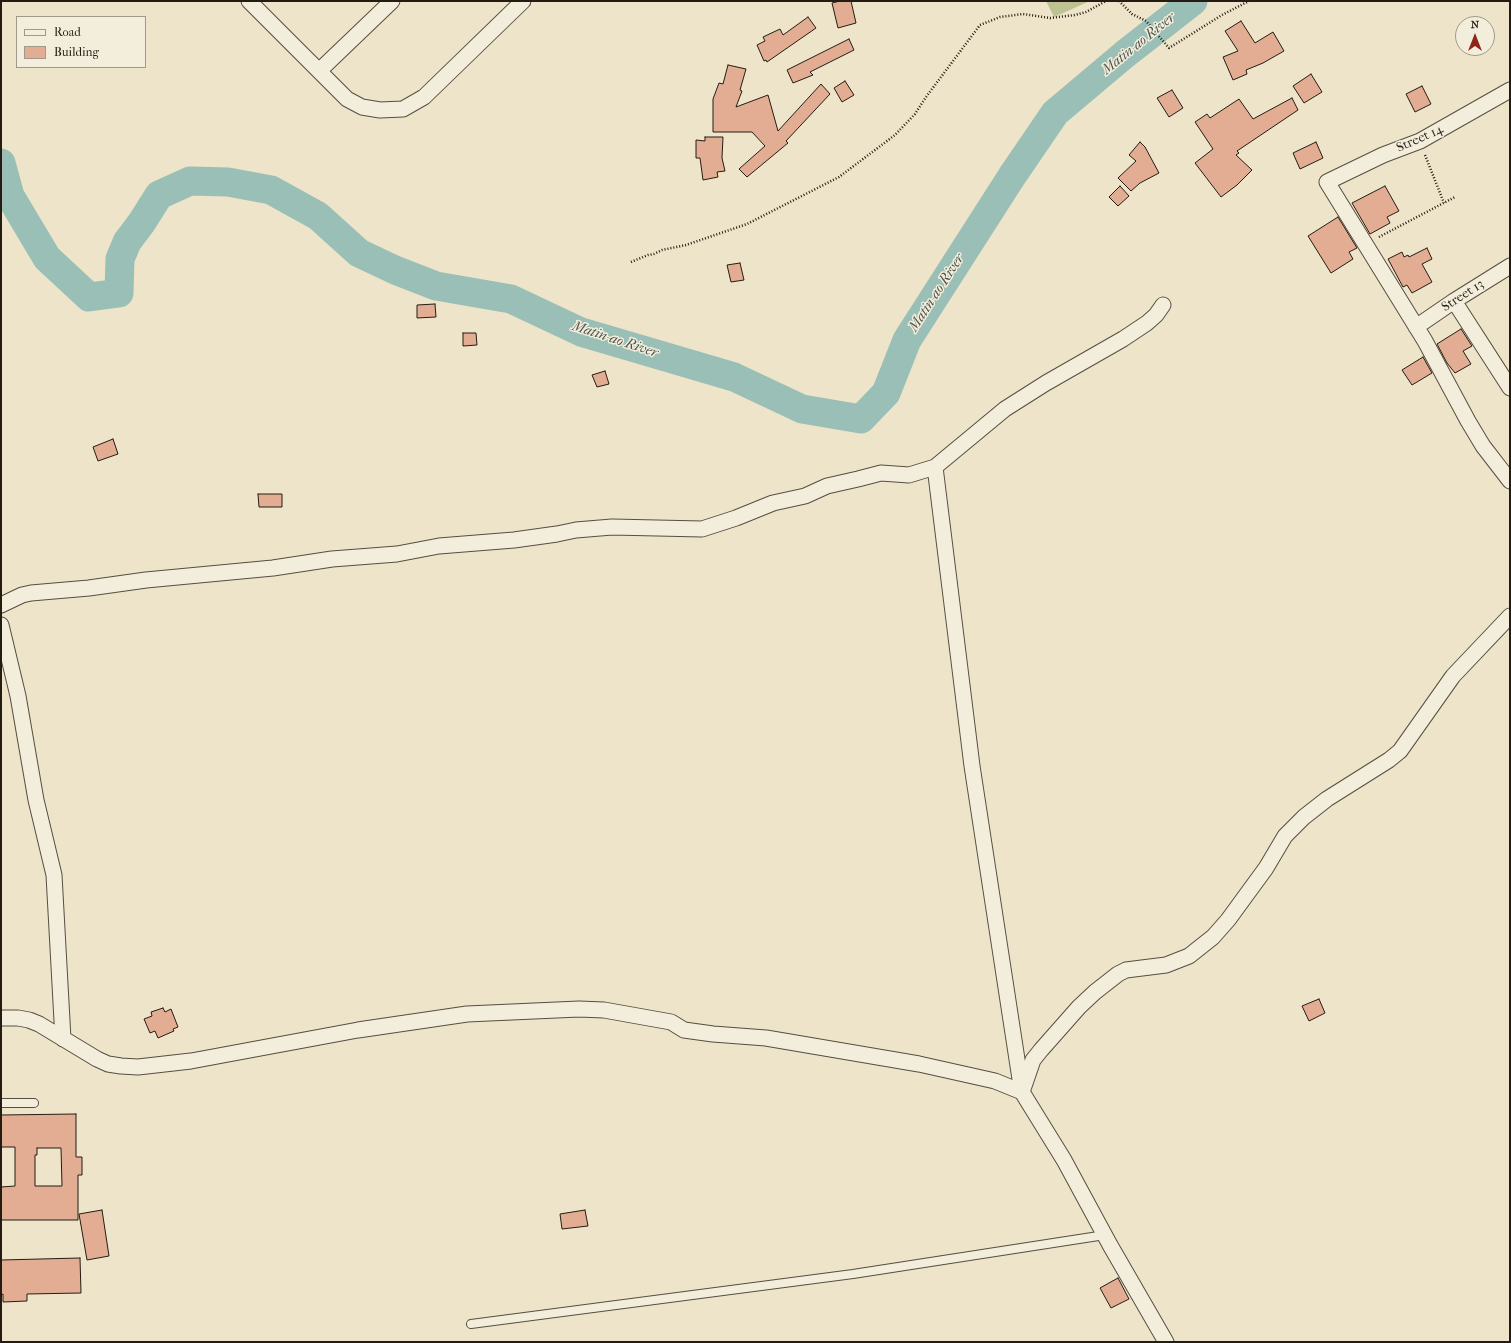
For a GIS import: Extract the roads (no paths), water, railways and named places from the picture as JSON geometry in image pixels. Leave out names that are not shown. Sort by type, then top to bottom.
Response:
[{"type":"street","points":[[319,71],[392,1]]},
{"type":"street","points":[[258,4],[319,71],[347,99],[362,108],[380,110],[403,109],[424,97],[523,1]]},
{"type":"street","name":"Street 14","points":[[1416,327],[1327,182],[1383,155],[1420,141],[1510,90]]},
{"type":"street","name":"Street 13","points":[[1416,327],[1510,266]]},
{"type":"street","points":[[1454,301],[1510,388]]},
{"type":"street","points":[[1,605],[31,593],[273,568],[332,559],[398,554],[439,546],[514,540],[576,530],[612,527],[702,529],[736,518],[773,503],[805,496],[827,486],[881,473],[909,475],[935,467],[1005,409],[1046,383],[1123,339],[1147,323],[1156,315],[1163,305]]},
{"type":"street","points":[[1416,327],[1483,446],[1510,481]]},
{"type":"street","points":[[935,467],[972,766],[1022,1092],[1064,1160],[1166,1342]]},
{"type":"street","points":[[1022,1092],[1033,1060],[1095,992],[1118,974],[1126,970],[1166,965],[1189,956],[1213,938],[1266,868],[1285,836],[1304,817],[1327,799],[1389,760],[1400,751],[1449,682],[1510,616]]},
{"type":"street","points":[[1,625],[18,696],[36,800],[54,875],[63,1039]]},
{"type":"street","points":[[1,1018],[18,1018],[39,1024],[108,1064],[121,1066],[149,1066],[191,1061],[358,1030],[467,1014],[604,1010],[671,1022],[684,1030],[766,1038],[919,1064],[994,1081],[1022,1092]]},
{"type":"lane","points":[[1,1103],[34,1103]]},
{"type":"lane","points":[[471,1324],[853,1274],[1105,1235]]},
{"type":"waterway","name":"Matin-ao River","points":[[1,163],[10,196],[47,258],[89,297],[119,293],[120,259],[127,242],[159,195],[190,181],[228,182],[271,190],[318,216],[359,253],[395,270],[436,286],[511,299],[581,332],[734,377],[802,409],[861,419],[886,393],[907,340],[1012,176],[1055,113],[1125,54],[1193,1]]}]
